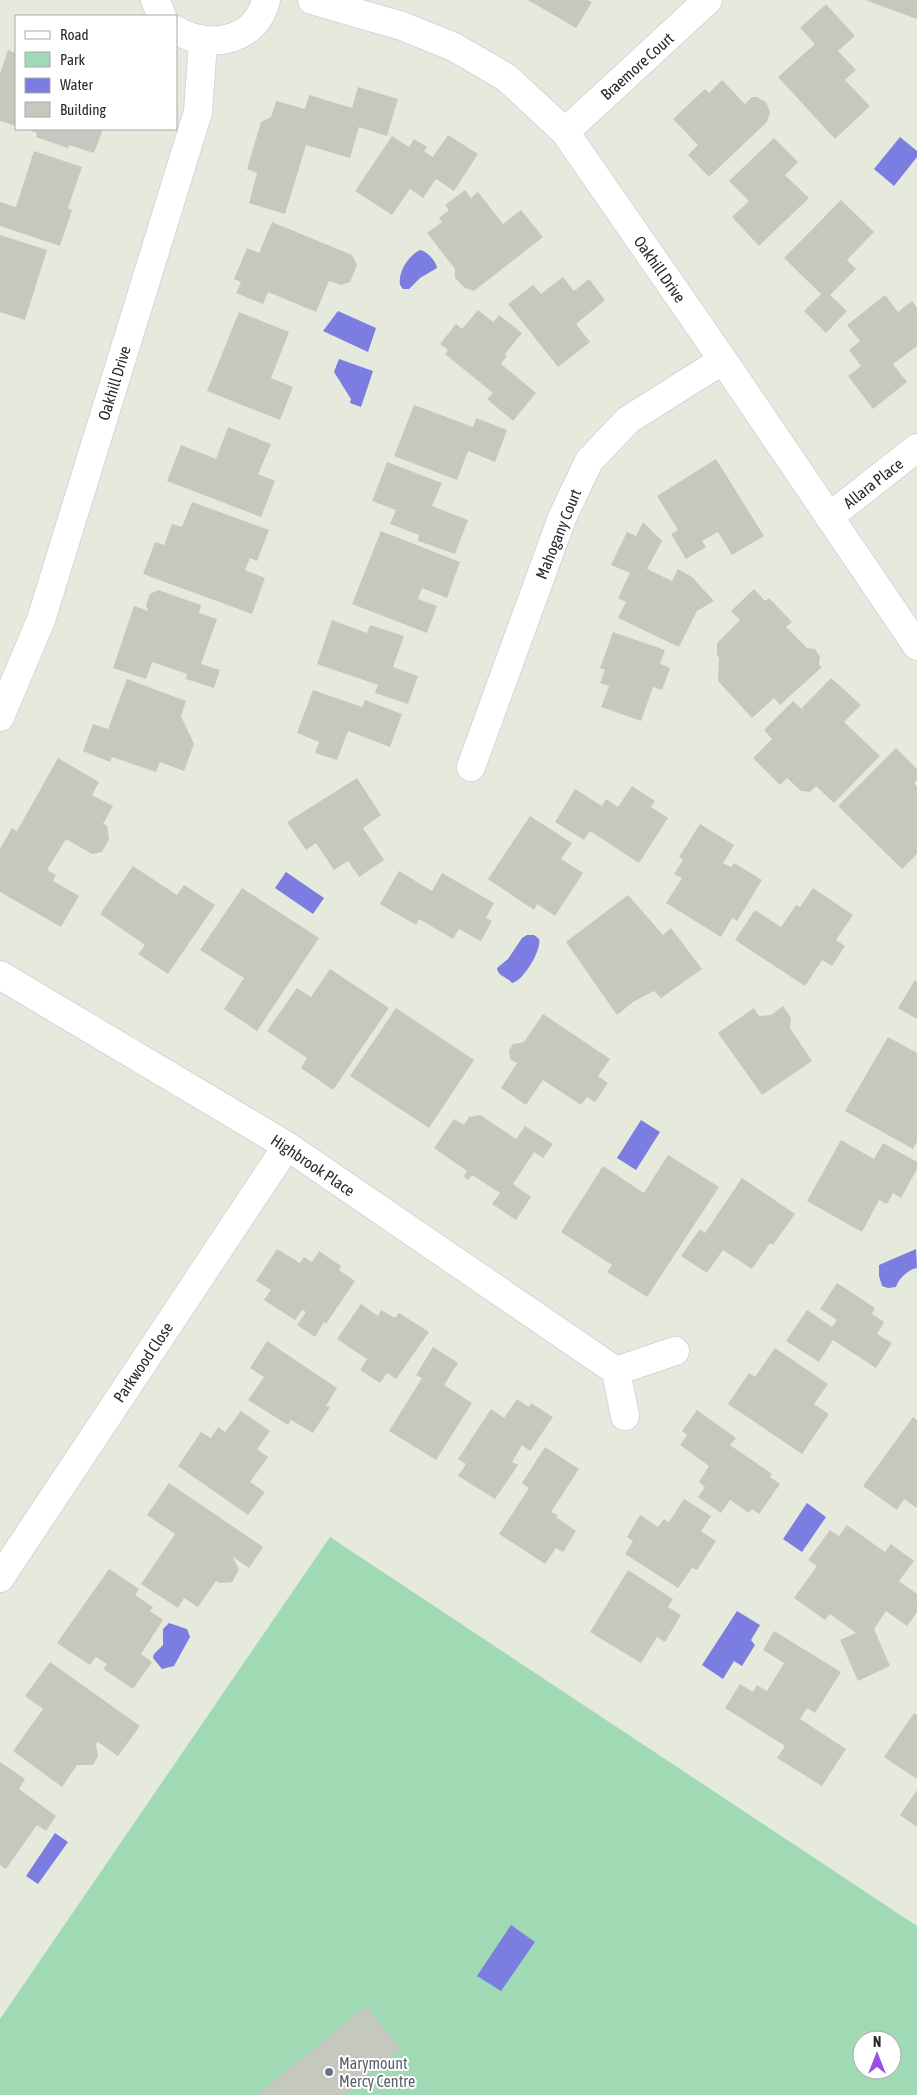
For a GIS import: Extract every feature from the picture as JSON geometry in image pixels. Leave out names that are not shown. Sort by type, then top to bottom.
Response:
[{"type":"street","points":[[155,0],[162,15]]},
{"type":"street","points":[[178,31],[203,42],[222,41],[240,34],[255,22],[266,0]]},
{"type":"street","name":"Oakhill Drive","points":[[312,0],[402,26],[454,47],[507,78],[565,132],[723,360],[917,646]]},
{"type":"street","name":"Braemore Court","points":[[565,132],[708,0]]},
{"type":"street","name":"Oakhill Drive","points":[[0,717],[41,620],[198,112],[203,42]]},
{"type":"street","name":"Mahogany Court","points":[[471,767],[562,518],[589,461],[628,420],[723,360]]},
{"type":"street","name":"Allara Place","points":[[829,517],[917,448]]},
{"type":"street","name":"Highbrook Place","points":[[0,975],[287,1146],[616,1371]]},
{"type":"street","name":"Parkwood Close","points":[[0,1578],[287,1146]]},
{"type":"street","points":[[625,1416],[616,1371],[675,1351]]},
{"type":"green space","points":[[330,1537],[917,1926],[917,2095],[0,2095],[0,2019]]},
{"type":"water","points":[[900,137],[917,151],[917,157],[894,186],[874,169]]},
{"type":"water","points":[[420,250],[431,257],[437,268],[420,278],[409,289],[403,289],[400,285],[402,270],[412,256]]},
{"type":"water","points":[[338,311],[376,328],[368,352],[323,331]]},
{"type":"water","points":[[339,359],[373,371],[361,407],[350,403],[351,399],[334,372]]},
{"type":"water","points":[[286,872],[324,898],[313,914],[275,888]]},
{"type":"water","points":[[527,935],[534,935],[539,939],[538,950],[526,971],[512,983],[499,973],[497,968],[508,959],[522,938]]},
{"type":"water","points":[[641,1120],[660,1132],[636,1170],[617,1158]]},
{"type":"water","points":[[916,1249],[917,1268],[904,1275],[896,1287],[888,1288],[882,1286],[879,1276],[879,1265]]},
{"type":"water","points":[[807,1503],[826,1517],[802,1552],[783,1539]]},
{"type":"water","points":[[737,1611],[760,1625],[751,1640],[755,1645],[742,1666],[734,1661],[723,1679],[702,1665]]},
{"type":"water","points":[[169,1623],[187,1629],[190,1637],[174,1666],[162,1669],[153,1658],[154,1654],[163,1645],[163,1629]]},
{"type":"water","points":[[55,1833],[68,1842],[38,1884],[26,1876]]},
{"type":"water","points":[[511,1925],[535,1942],[501,1991],[477,1976]]},
{"type":"building","points":[[528,0],[588,0],[592,2],[576,28]]},
{"type":"building","points":[[865,0],[917,0],[917,19]]},
{"type":"building","points":[[826,4],[855,36],[838,51],[856,70],[845,80],[870,106],[835,139],[778,77],[815,44],[800,28]]},
{"type":"building","points":[[8,50],[15,53],[15,126],[0,121],[0,74]]},
{"type":"building","points":[[722,80],[745,104],[752,97],[757,97],[766,102],[770,112],[767,122],[709,177],[688,155],[698,145],[673,119],[705,89],[709,93]]},
{"type":"building","points":[[358,87],[398,99],[387,136],[359,127],[350,158],[306,145],[285,214],[249,203],[257,173],[247,169],[261,122],[271,117],[276,101],[305,109],[309,95],[352,108]]},
{"type":"building","points":[[29,130],[103,130],[94,153],[69,145],[68,148],[36,137],[37,133]]},
{"type":"building","points":[[448,135],[478,154],[454,191],[436,179],[423,198],[410,189],[392,215],[355,191],[392,136],[409,147],[414,139],[427,147],[424,151],[433,157]]},
{"type":"building","points":[[774,138],[798,162],[785,175],[809,198],[759,246],[732,217],[749,201],[729,181]]},
{"type":"building","points":[[34,151],[82,167],[68,208],[72,210],[60,246],[0,226],[0,202],[16,207]]},
{"type":"building","points":[[465,190],[471,198],[478,192],[503,224],[521,210],[543,237],[474,291],[465,288],[455,278],[455,269],[427,233],[442,222],[439,218],[449,210],[445,205]]},
{"type":"building","points":[[841,200],[874,232],[847,260],[856,269],[830,295],[847,311],[826,333],[804,311],[821,294],[784,258]]},
{"type":"building","points":[[272,222],[352,255],[357,265],[350,282],[341,285],[329,281],[316,312],[268,292],[263,304],[236,293],[241,282],[234,279],[247,248],[259,253]]},
{"type":"building","points":[[0,235],[47,250],[25,320],[0,312]]},
{"type":"building","points":[[563,277],[574,291],[589,279],[605,300],[576,324],[590,342],[558,367],[508,304],[533,285],[541,294]]},
{"type":"building","points":[[885,295],[898,312],[912,301],[917,308],[917,346],[893,364],[907,382],[873,409],[848,376],[861,366],[849,350],[860,341],[847,325]]},
{"type":"building","points":[[478,310],[493,322],[499,315],[522,333],[505,354],[507,356],[501,364],[536,393],[513,421],[487,399],[493,393],[445,354],[448,350],[440,344],[456,324],[462,329]]},
{"type":"building","points":[[239,312],[289,332],[271,378],[293,387],[280,420],[207,391]]},
{"type":"building","points":[[414,405],[473,427],[476,418],[507,430],[495,462],[468,451],[457,480],[394,456]]},
{"type":"building","points":[[228,427],[271,444],[258,474],[275,481],[261,517],[167,481],[181,445],[216,459]]},
{"type":"building","points":[[716,459],[764,536],[732,555],[718,532],[702,541],[706,547],[686,559],[671,534],[678,530],[657,496]]},
{"type":"building","points":[[387,462],[442,483],[432,506],[468,520],[455,554],[418,541],[419,535],[390,524],[396,510],[372,501]]},
{"type":"building","points":[[192,502],[269,530],[257,561],[250,558],[245,570],[265,578],[252,614],[143,574],[155,542],[164,545],[172,524],[182,527]]},
{"type":"building","points":[[643,522],[662,541],[647,569],[672,581],[678,569],[692,577],[714,601],[697,611],[679,647],[618,618],[626,602],[618,598],[630,573],[611,565],[627,532],[636,536]]},
{"type":"building","points":[[381,531],[460,562],[447,598],[422,588],[418,599],[437,606],[427,633],[352,604]]},
{"type":"building","points":[[754,589],[765,601],[769,598],[792,622],[786,627],[807,648],[815,649],[820,657],[819,665],[822,667],[780,705],[774,698],[752,718],[718,681],[719,658],[717,655],[717,643],[740,620],[731,611]]},
{"type":"building","points":[[158,590],[201,605],[199,613],[217,619],[201,664],[220,670],[214,688],[186,679],[187,674],[152,662],[146,679],[113,668],[134,606],[148,611],[146,605],[150,594]]},
{"type":"building","points":[[332,620],[367,633],[370,625],[404,636],[393,667],[418,676],[408,704],[375,693],[378,685],[317,664]]},
{"type":"building","points":[[613,632],[665,650],[660,664],[670,668],[662,690],[653,687],[641,721],[601,707],[609,686],[600,683],[605,670],[600,668]]},
{"type":"building","points":[[831,678],[861,705],[844,722],[880,756],[834,803],[816,786],[810,792],[801,791],[787,778],[780,785],[753,758],[772,739],[764,730],[793,701],[805,712],[802,708]]},
{"type":"building","points":[[127,679],[186,701],[181,716],[194,744],[184,771],[160,762],[156,772],[112,757],[110,762],[83,751],[93,724],[108,729]]},
{"type":"building","points":[[313,690],[362,707],[365,700],[402,714],[390,747],[348,731],[337,760],[315,753],[319,742],[297,733]]},
{"type":"building","points":[[896,748],[917,769],[917,780],[914,783],[917,787],[917,854],[902,869],[838,806]]},
{"type":"building","points":[[58,758],[99,782],[92,795],[113,806],[103,824],[107,825],[109,839],[102,852],[92,854],[66,839],[47,870],[56,875],[53,881],[79,896],[61,927],[0,892],[0,849],[12,828],[17,831]]},
{"type":"building","points":[[357,778],[381,815],[363,828],[384,860],[359,877],[348,861],[334,870],[316,843],[306,850],[287,822]]},
{"type":"building","points":[[632,786],[655,801],[651,807],[668,818],[639,863],[590,831],[584,840],[555,822],[575,789],[602,806],[606,799],[618,807]]},
{"type":"building","points":[[530,816],[572,843],[561,859],[583,873],[555,916],[537,904],[534,910],[488,879]]},
{"type":"building","points":[[700,824],[734,845],[723,863],[731,867],[734,863],[762,880],[737,921],[732,918],[721,937],[666,903],[682,878],[674,874],[683,860],[679,857]]},
{"type":"building","points":[[133,866],[177,895],[184,885],[215,905],[168,974],[138,954],[145,945],[100,914]]},
{"type":"building","points":[[399,871],[432,891],[442,873],[494,903],[486,918],[492,921],[481,941],[459,929],[453,939],[419,919],[416,925],[380,904]]},
{"type":"building","points":[[242,888],[319,938],[257,1031],[224,1009],[244,978],[200,950]]},
{"type":"building","points":[[813,888],[853,915],[836,940],[845,946],[832,966],[822,960],[805,986],[735,940],[755,910],[781,927],[796,905],[800,907]]},
{"type":"building","points":[[628,895],[663,935],[671,928],[702,969],[661,998],[654,991],[633,1002],[617,1015],[566,942]]},
{"type":"building","points":[[330,969],[389,1008],[333,1090],[301,1068],[307,1058],[267,1031],[297,988],[311,997]]},
{"type":"building","points":[[915,980],[917,982],[917,1019],[898,1008]]},
{"type":"building","points":[[783,1006],[791,1018],[790,1028],[812,1061],[762,1095],[718,1033],[754,1008],[759,1016],[771,1015]]},
{"type":"building","points":[[396,1008],[474,1060],[429,1128],[350,1076]]},
{"type":"building","points":[[543,1014],[610,1059],[598,1076],[608,1083],[595,1102],[587,1097],[581,1105],[543,1080],[526,1105],[501,1088],[517,1063],[510,1059],[509,1051],[513,1044],[524,1042]]},
{"type":"building","points":[[888,1037],[917,1053],[917,1142],[913,1149],[845,1111]]},
{"type":"building","points":[[480,1115],[516,1139],[525,1126],[553,1144],[543,1158],[534,1152],[513,1184],[531,1197],[516,1220],[492,1204],[500,1193],[472,1175],[468,1180],[464,1176],[467,1171],[434,1148],[454,1119],[464,1125],[469,1117]]},
{"type":"building","points":[[841,1140],[874,1159],[883,1143],[917,1162],[917,1169],[901,1198],[893,1193],[887,1204],[879,1200],[862,1232],[807,1201]]},
{"type":"building","points":[[668,1155],[719,1187],[647,1297],[607,1272],[612,1265],[561,1232],[603,1166],[644,1193]]},
{"type":"building","points":[[742,1178],[795,1214],[773,1245],[770,1243],[752,1269],[723,1250],[707,1273],[681,1256],[700,1229],[705,1233]]},
{"type":"building","points":[[277,1249],[300,1263],[304,1257],[312,1262],[319,1251],[341,1266],[339,1270],[355,1281],[315,1337],[297,1325],[306,1312],[302,1310],[295,1320],[264,1300],[271,1290],[256,1281]]},
{"type":"building","points":[[837,1283],[875,1308],[872,1314],[884,1322],[877,1334],[892,1343],[876,1368],[833,1340],[819,1362],[786,1341],[807,1310],[832,1327],[837,1320],[820,1309]]},
{"type":"building","points":[[361,1304],[378,1316],[381,1310],[395,1318],[399,1313],[429,1332],[396,1379],[387,1373],[380,1383],[360,1370],[367,1359],[337,1339]]},
{"type":"building","points":[[267,1341],[337,1388],[326,1406],[330,1407],[313,1433],[291,1420],[288,1425],[248,1400],[264,1377],[250,1368]]},
{"type":"building","points":[[433,1347],[458,1363],[444,1385],[472,1403],[436,1460],[389,1431],[422,1378],[416,1375]]},
{"type":"building","points":[[775,1348],[828,1384],[814,1404],[829,1414],[802,1454],[728,1404],[749,1373],[755,1377]]},
{"type":"building","points":[[517,1399],[529,1407],[531,1403],[553,1417],[530,1451],[522,1445],[512,1462],[518,1465],[495,1499],[458,1476],[466,1464],[458,1459],[491,1409],[504,1418]]},
{"type":"building","points":[[697,1410],[736,1438],[730,1445],[772,1474],[770,1477],[780,1484],[759,1514],[752,1509],[749,1513],[730,1500],[721,1513],[698,1497],[705,1487],[699,1482],[709,1466],[680,1445],[687,1435],[682,1431]]},
{"type":"building","points":[[241,1411],[270,1431],[257,1449],[268,1457],[250,1482],[265,1492],[248,1515],[178,1466],[201,1432],[211,1438],[218,1427],[225,1432]]},
{"type":"building","points":[[913,1417],[917,1420],[917,1508],[904,1499],[897,1510],[863,1486]]},
{"type":"building","points":[[545,1447],[579,1469],[551,1512],[558,1515],[556,1517],[576,1531],[563,1552],[556,1548],[545,1564],[499,1534],[529,1488],[522,1483]]},
{"type":"building","points":[[169,1483],[263,1547],[249,1568],[233,1557],[239,1570],[232,1582],[220,1583],[216,1581],[198,1607],[184,1598],[178,1608],[141,1584],[175,1534],[147,1515]]},
{"type":"building","points":[[684,1499],[711,1516],[701,1531],[716,1541],[697,1570],[692,1568],[678,1588],[625,1554],[633,1541],[627,1537],[640,1515],[658,1527],[664,1519],[669,1522]]},
{"type":"building","points":[[847,1525],[885,1552],[891,1544],[914,1561],[899,1581],[917,1594],[917,1612],[907,1626],[886,1611],[874,1629],[890,1666],[858,1681],[840,1640],[856,1633],[830,1614],[825,1620],[794,1598],[817,1566],[808,1560],[830,1530],[839,1536]]},
{"type":"building","points":[[109,1569],[139,1589],[135,1595],[153,1607],[150,1611],[163,1620],[141,1654],[152,1662],[133,1689],[103,1669],[107,1664],[96,1657],[90,1665],[57,1643]]},
{"type":"building","points":[[628,1570],[673,1599],[668,1607],[681,1615],[665,1642],[657,1637],[641,1663],[590,1632]]},
{"type":"building","points":[[774,1631],[841,1672],[815,1713],[807,1708],[800,1719],[846,1749],[822,1786],[777,1758],[785,1746],[725,1708],[740,1684],[753,1692],[757,1685],[767,1691],[784,1663],[763,1650]]},
{"type":"building","points":[[50,1662],[140,1726],[118,1756],[98,1742],[96,1744],[98,1756],[93,1765],[77,1765],[62,1787],[13,1751],[43,1709],[25,1696]]},
{"type":"building","points":[[914,1713],[917,1715],[917,1779],[884,1757]]},
{"type":"building","points":[[0,1762],[25,1779],[19,1789],[56,1816],[46,1831],[37,1825],[6,1869],[0,1865]]},
{"type":"building","points":[[917,1790],[917,1827],[900,1815]]},
{"type":"building","name":"Marymount Mercy Centre","points":[[366,2006],[401,2048],[344,2095],[257,2095]]},
{"type":"place","name":"Marymount Mercy Centre","points":[[329,2072]]}]
